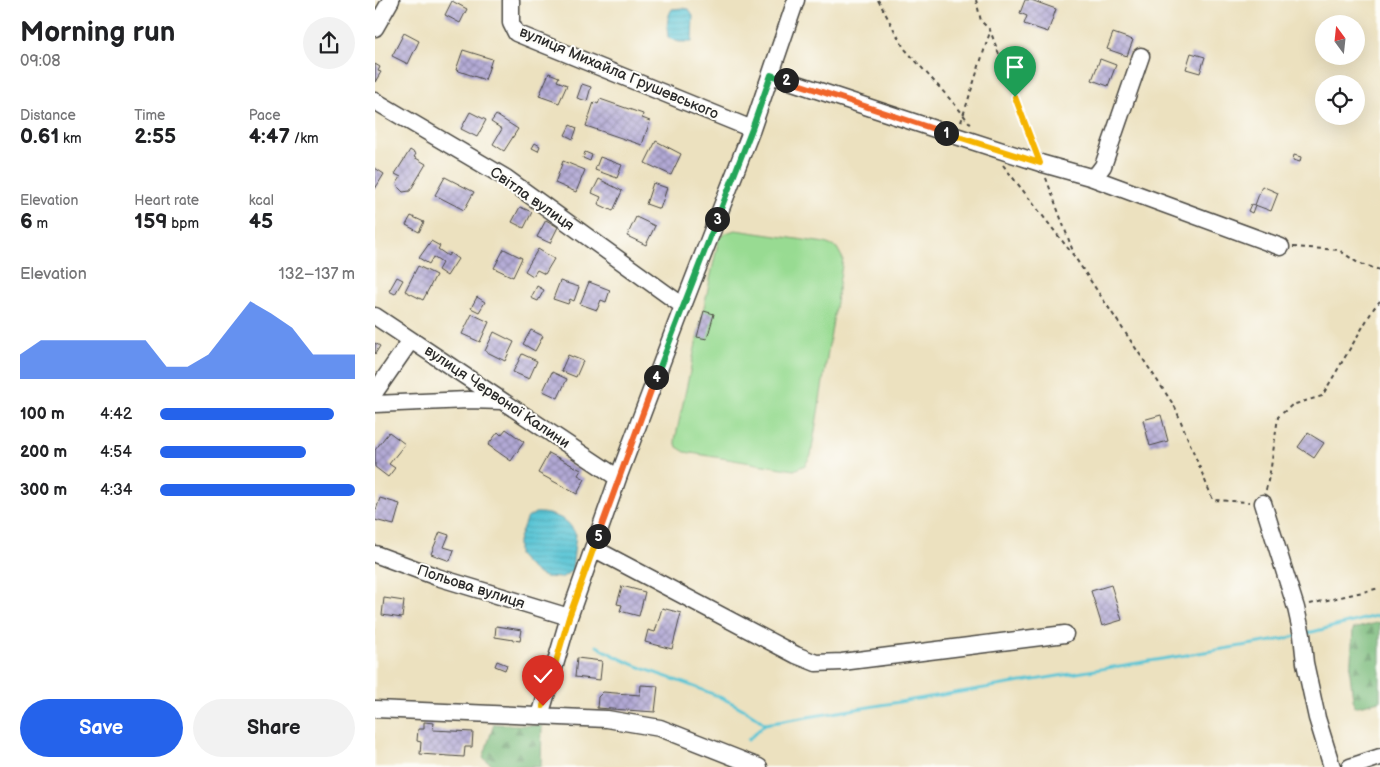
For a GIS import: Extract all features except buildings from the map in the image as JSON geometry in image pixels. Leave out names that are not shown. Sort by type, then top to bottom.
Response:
[{"type":"street","points":[[375,28],[391,0]]},
{"type":"street","name":"вулиця Михайла Грушевського","points":[[511,0],[511,23],[516,33],[752,129]]},
{"type":"street","points":[[540,716],[569,617],[618,478],[752,129],[797,0]]},
{"type":"street","points":[[1090,177],[1097,174],[1103,166],[1141,56]]},
{"type":"street","points":[[771,75],[988,147],[1090,177],[1281,247]]},
{"type":"street","name":"Світла вулиця","points":[[375,101],[506,178],[683,306]]},
{"type":"street","name":"вулиця Червоної Калини","points":[[375,316],[618,478]]},
{"type":"street","points":[[375,392],[411,340]]},
{"type":"street","points":[[375,404],[468,400],[502,401]]},
{"type":"street","points":[[1263,503],[1296,608],[1317,718],[1332,767]]},
{"type":"street","points":[[593,548],[796,655],[816,663],[842,662],[1065,634]]},
{"type":"street","name":"Польова вулиця","points":[[375,554],[437,577],[569,617]]},
{"type":"street","points":[[375,709],[607,719],[660,728],[759,767]]},
{"type":"street","points":[[1350,767],[1380,757]]},
{"type":"path","points":[[878,0],[904,48],[973,128]]},
{"type":"path","points":[[975,0],[981,21],[990,30],[1075,256]]},
{"type":"path","points":[[956,136],[990,30]]},
{"type":"path","points":[[988,147],[1075,256],[1175,407],[1213,500],[1263,503],[1271,467],[1278,417],[1292,405],[1322,396],[1380,301]]},
{"type":"path","points":[[1281,247],[1339,250],[1358,263],[1380,270]]},
{"type":"path","points":[[1296,608],[1380,588]]},
{"type":"green space","points":[[735,230],[825,243],[837,248],[843,259],[811,455],[805,465],[794,470],[685,452],[677,447],[675,440],[719,238]]},
{"type":"green space","points":[[1380,622],[1380,701],[1354,707],[1350,674],[1353,629]]},
{"type":"green space","points":[[494,724],[542,726],[541,767],[495,767],[483,758]]},
{"type":"water","points":[[672,9],[689,9],[693,15],[692,42],[679,42],[668,38],[667,23],[670,12]]},
{"type":"water","points":[[535,513],[561,518],[568,523],[576,534],[572,571],[561,578],[545,577],[537,573],[518,555],[518,541],[526,519]]},
{"type":"waterway","points":[[1308,633],[1380,615]]},
{"type":"waterway","points":[[748,740],[765,724],[1297,636]]},
{"type":"waterway","points":[[597,646],[617,657],[704,690],[746,711],[765,724]]},
{"type":"route","points":[[543,706],[569,617],[618,478],[771,75],[1040,163],[1015,97]]}]
